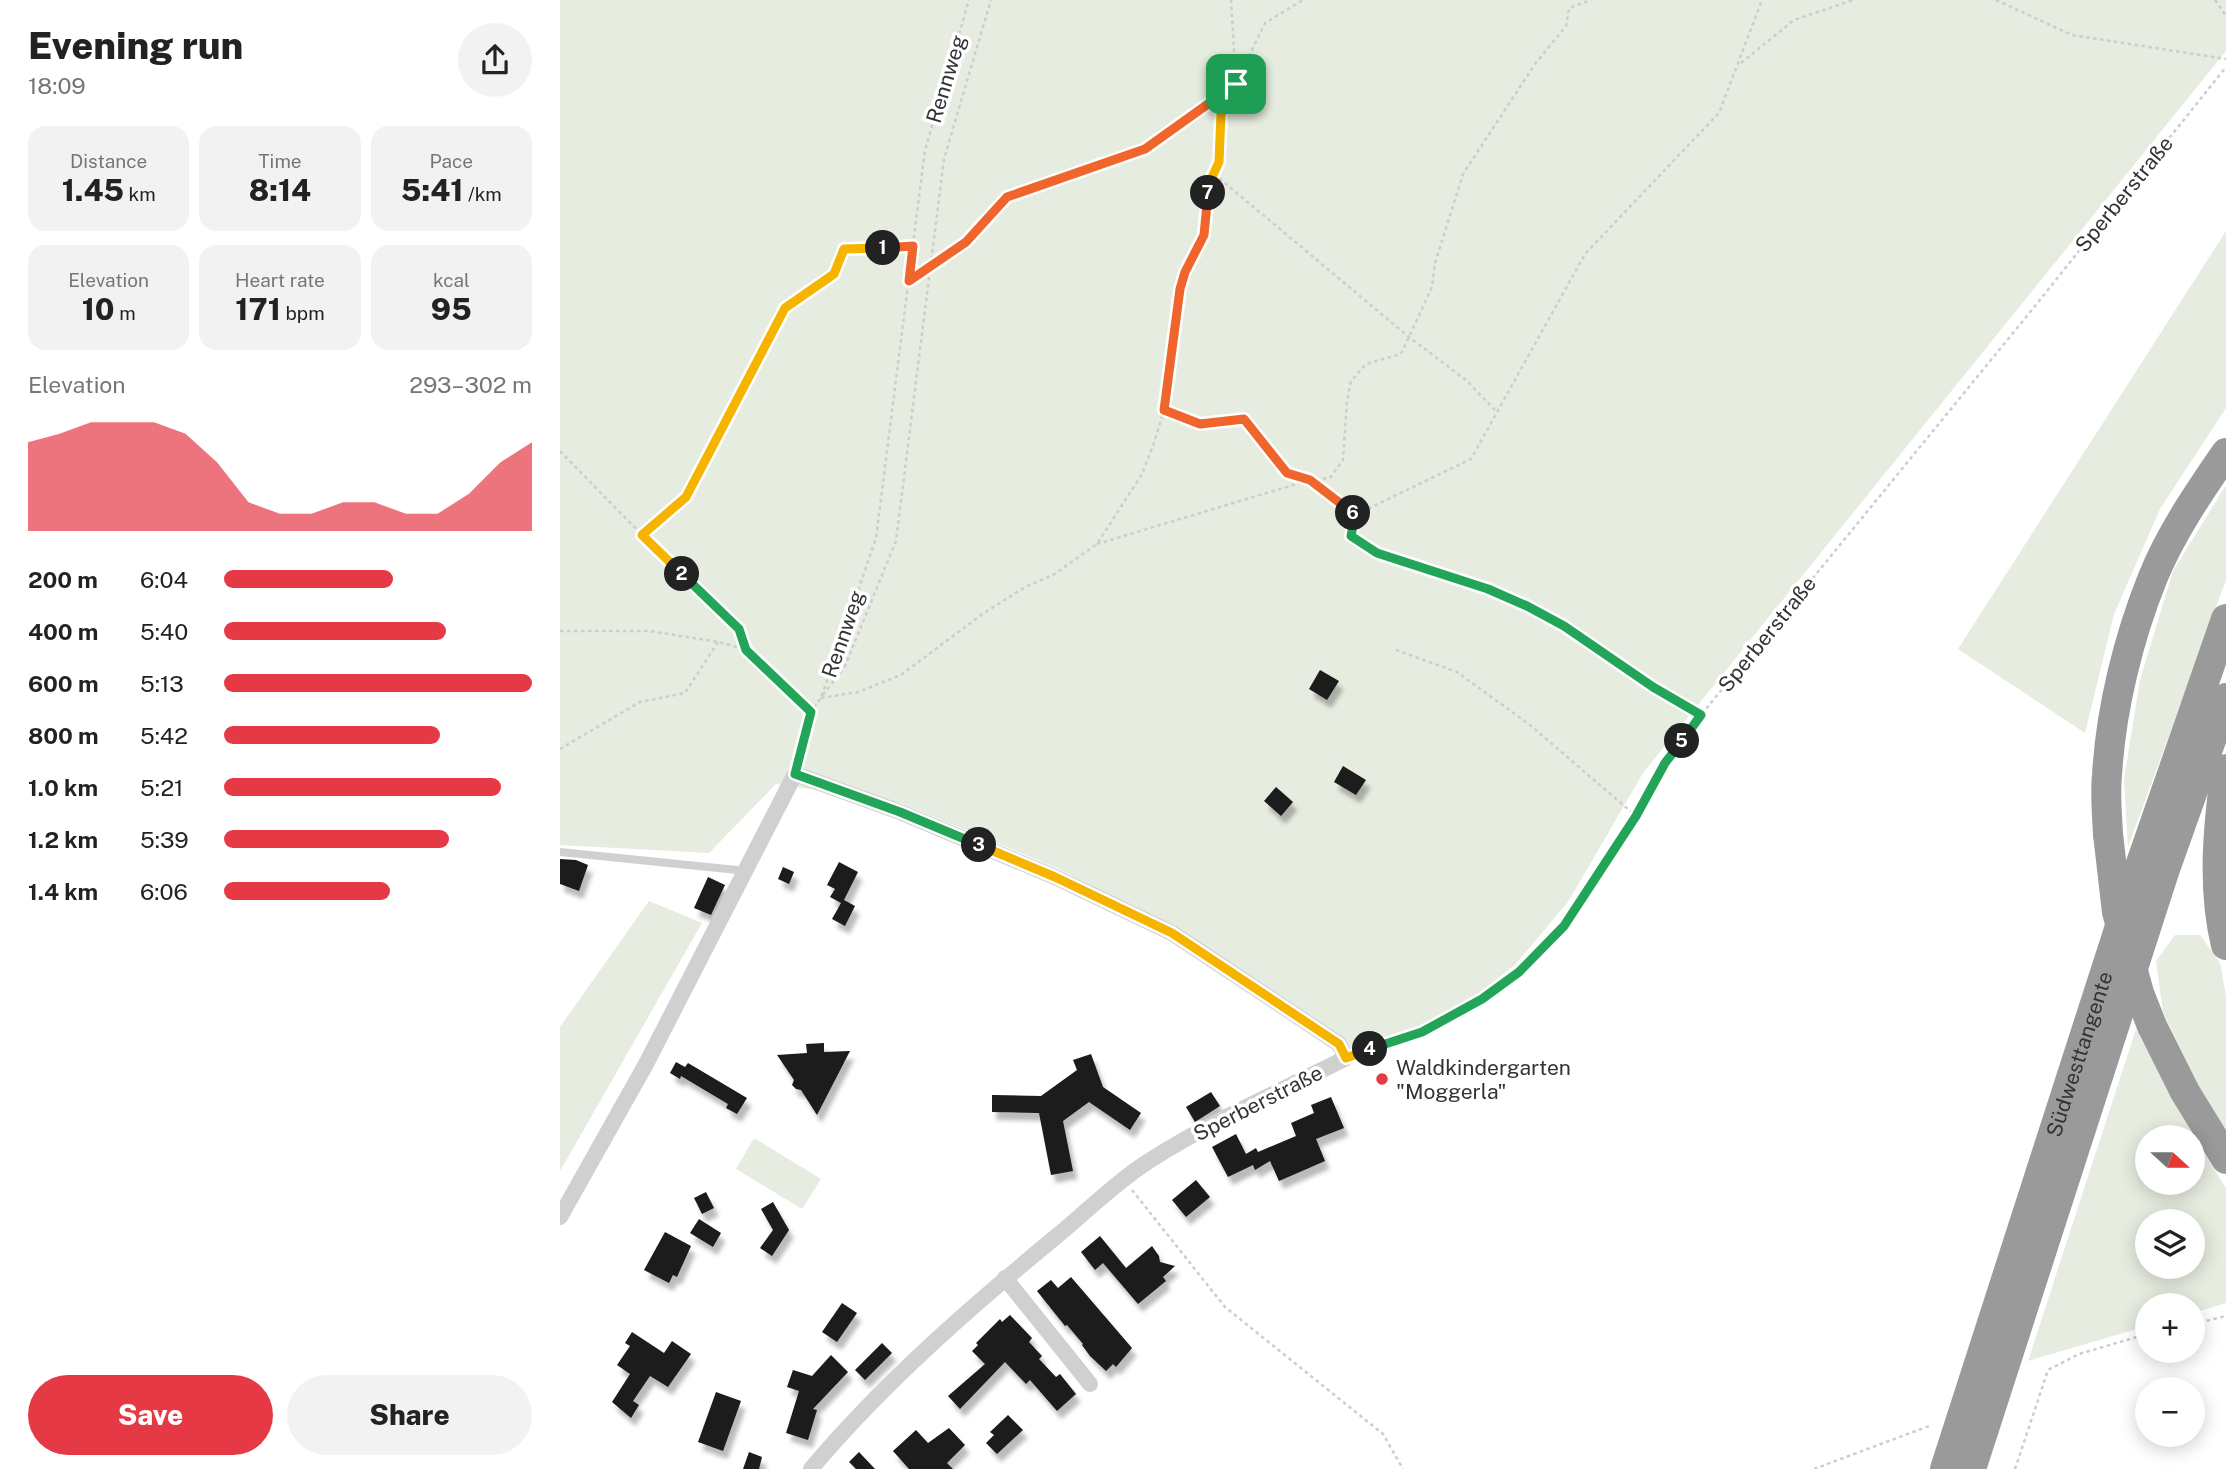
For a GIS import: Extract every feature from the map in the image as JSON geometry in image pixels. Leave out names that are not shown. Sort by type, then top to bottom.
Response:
[{"type":"highway","points":[[2226,453],[2194,500],[2153,576],[2133,636],[2115,710],[2106,776],[2108,834],[2117,912],[2139,993],[2152,1026],[2185,1092],[2226,1159]]},
{"type":"highway","name":"Südwesttangente","points":[[1945,1469],[2132,889],[2222,630]]},
{"type":"highway","name":"Südwesttangente","points":[[1971,1469],[2165,869],[2226,698]]},
{"type":"highway","points":[[2226,769],[2221,808],[2218,878],[2226,945]]},
{"type":"street","points":[[560,1217],[646,1064],[795,774],[900,812],[1055,877],[1172,933],[1339,1044],[1346,1058]]},
{"type":"street","name":"Sperberstraße","points":[[811,1469],[910,1365],[1005,1278],[1147,1162],[1192,1136],[1346,1058]]},
{"type":"street","points":[[1005,1278],[1090,1384]]},
{"type":"lane","points":[[560,852],[747,870]]},
{"type":"path","name":"Rennweg","points":[[795,774],[811,712],[821,698],[876,538],[925,150],[970,0]]},
{"type":"path","points":[[821,698],[845,666],[895,541],[944,159],[991,0]]},
{"type":"path","points":[[1231,0],[1236,84]]},
{"type":"path","points":[[1097,544],[1142,474],[1164,410],[1180,289],[1185,272],[1204,235],[1208,186],[1219,162],[1221,114],[1265,23],[1303,0]]},
{"type":"path","points":[[821,698],[858,692],[901,676],[981,615],[1025,587],[1053,575],[1097,544],[1310,480],[1330,478],[1343,460],[1351,381],[1366,364],[1401,354],[1432,287],[1435,263],[1463,174],[1535,64],[1566,26],[1569,8],[1591,0]]},
{"type":"path","points":[[1355,515],[1471,459],[1585,254],[1719,113],[1740,64],[1762,0]]},
{"type":"path","points":[[1740,64],[1794,20],[1853,0]]},
{"type":"path","points":[[1996,0],[2072,36],[2226,59]]},
{"type":"path","points":[[2215,0],[2226,16]]},
{"type":"path","name":"Sperberstraße","points":[[1346,1058],[1422,1032],[1482,999],[1519,972],[1564,926],[1636,816],[1665,763],[1701,715],[2226,67]]},
{"type":"path","points":[[909,281],[966,242],[1007,197],[1145,149],[1236,84]]},
{"type":"path","points":[[1214,174],[1409,337],[1466,380],[1497,412]]},
{"type":"path","points":[[642,535],[686,497],[785,308],[834,274],[844,249],[913,246]]},
{"type":"path","points":[[1164,410],[1200,424],[1244,419],[1287,473],[1310,480],[1355,515]]},
{"type":"path","points":[[560,451],[739,629],[746,650]]},
{"type":"path","points":[[1355,515],[1351,536],[1377,553],[1488,589],[1527,606],[1564,626],[1653,687],[1701,715]]},
{"type":"path","points":[[560,631],[649,631],[719,642],[746,650],[811,712]]},
{"type":"path","points":[[560,749],[640,702],[685,693],[719,642]]},
{"type":"path","points":[[1396,650],[1457,673],[1530,725],[1636,816]]},
{"type":"path","points":[[1124,1181],[1225,1307],[1383,1434],[1403,1469]]},
{"type":"path","points":[[2205,1321],[2226,1317]]},
{"type":"path","points":[[2015,1469],[2048,1370],[2079,1354],[2135,1338]]},
{"type":"path","points":[[1814,1469],[1929,1426]]},
{"type":"shaded area","points":[[560,0],[2226,0],[2226,51],[1643,773],[1568,902],[1515,965],[1479,993],[1426,1025],[1354,1050],[1152,917],[1059,869],[901,803],[776,784],[709,853],[560,845]]},
{"type":"shaded area","points":[[2226,231],[2226,408],[2160,509],[2114,614],[2085,733],[1958,649]]},
{"type":"shaded area","points":[[2226,485],[2226,580],[2128,847],[2124,779],[2140,680],[2173,571]]},
{"type":"shaded area","points":[[649,901],[702,923],[560,1171],[560,1027]]},
{"type":"shaded area","points":[[2175,935],[2200,935],[2220,963],[2226,996],[2226,1135],[2207,1104],[2163,1012],[2156,961]]},
{"type":"shaded area","points":[[2136,1029],[2187,1125],[2135,1125],[2135,1195],[2205,1195],[2205,1155],[2226,1188],[2226,1303],[2205,1309],[2205,1293],[2135,1293],[2135,1330],[2028,1361]]},
{"type":"shaded area","points":[[754,1138],[821,1179],[802,1209],[736,1169]]},
{"type":"building","points":[[1320,670],[1339,681],[1327,700],[1309,689]]},
{"type":"building","points":[[1343,766],[1366,780],[1356,795],[1334,782]]},
{"type":"building","points":[[1276,787],[1293,802],[1281,816],[1264,801]]},
{"type":"building","points":[[560,859],[576,860],[588,865],[579,891],[560,884]]},
{"type":"building","points":[[839,862],[858,872],[844,900],[855,906],[845,926],[832,919],[841,903],[830,897],[835,889],[827,885]]},
{"type":"building","points":[[783,867],[794,872],[789,884],[778,879]]},
{"type":"building","points":[[708,877],[725,885],[711,915],[694,908]]},
{"type":"building","points":[[824,1043],[824,1052],[850,1051],[817,1115],[801,1090],[792,1085],[794,1080],[777,1055],[807,1053],[806,1044]]},
{"type":"building","points":[[1091,1054],[1103,1087],[1141,1113],[1130,1130],[1089,1102],[1063,1121],[1073,1171],[1051,1175],[1039,1113],[992,1112],[992,1095],[1041,1096],[1077,1070],[1073,1060]]},
{"type":"building","points":[[676,1062],[685,1067],[688,1063],[747,1098],[737,1114],[726,1108],[728,1104],[681,1076],[680,1079],[670,1073]]},
{"type":"building","points":[[1211,1092],[1220,1106],[1195,1122],[1186,1107]]},
{"type":"building","points":[[1331,1097],[1344,1128],[1316,1139],[1325,1161],[1279,1181],[1270,1161],[1255,1170],[1253,1165],[1228,1177],[1212,1147],[1236,1134],[1246,1154],[1256,1148],[1258,1152],[1296,1136],[1291,1123],[1314,1113],[1311,1105]]},
{"type":"building","points":[[1196,1180],[1210,1197],[1186,1217],[1172,1200]]},
{"type":"building","points":[[706,1192],[714,1208],[702,1214],[694,1198]]},
{"type":"building","points":[[773,1202],[789,1230],[772,1256],[760,1248],[773,1230],[761,1209]]},
{"type":"building","points":[[699,1219],[721,1233],[713,1247],[690,1233]]},
{"type":"building","points":[[665,1232],[691,1246],[677,1277],[673,1275],[669,1283],[644,1270]]},
{"type":"building","points":[[1100,1236],[1126,1268],[1152,1246],[1160,1262],[1175,1266],[1163,1277],[1166,1281],[1138,1304],[1103,1263],[1095,1270],[1081,1252]]},
{"type":"building","points":[[1071,1277],[1132,1348],[1116,1367],[1113,1364],[1106,1371],[1090,1356],[1083,1344],[1037,1291],[1051,1280],[1058,1288]]},
{"type":"building","points":[[842,1303],[857,1313],[837,1342],[822,1332]]},
{"type":"building","points":[[1010,1315],[1032,1338],[1029,1342],[1042,1356],[1039,1359],[1056,1377],[1060,1374],[1076,1394],[1057,1411],[1030,1380],[1026,1384],[1005,1362],[960,1409],[948,1396],[985,1364],[972,1351],[978,1345],[976,1343],[1000,1319],[1002,1322]]},
{"type":"building","points":[[632,1332],[664,1353],[672,1341],[691,1354],[668,1387],[650,1376],[633,1401],[639,1405],[631,1418],[612,1402],[630,1374],[617,1365],[630,1346],[625,1343]]},
{"type":"building","points":[[882,1343],[892,1353],[865,1380],[855,1370]]},
{"type":"building","points":[[831,1355],[848,1372],[813,1409],[817,1410],[808,1440],[786,1433],[799,1391],[787,1387],[793,1370],[812,1376]]},
{"type":"building","points":[[716,1392],[741,1401],[723,1451],[698,1442]]},
{"type":"building","points":[[1008,1415],[1023,1430],[997,1454],[986,1443],[994,1435],[990,1432]]},
{"type":"building","points":[[949,1428],[965,1445],[947,1463],[953,1469],[909,1469],[893,1451],[916,1430],[928,1443]]},
{"type":"building","points":[[749,1452],[762,1457],[759,1469],[743,1469]]},
{"type":"building","points":[[859,1452],[875,1469],[856,1469],[849,1462]]},
{"type":"place","name":"Waldkindergarten \"Moggerla\"","points":[[1382,1079]]},
{"type":"route","points":[[1236,84],[1221,114],[1219,162],[1208,186],[1204,235],[1185,272],[1180,289],[1164,410],[1200,424],[1244,419],[1287,473],[1310,480],[1355,515],[1351,536],[1377,553],[1488,589],[1527,606],[1564,626],[1653,687],[1701,715],[1665,763],[1636,816],[1564,926],[1519,972],[1482,999],[1422,1032],[1346,1058],[1339,1044],[1172,933],[1055,877],[900,812],[795,774],[811,712],[746,650],[739,629],[642,535],[686,497],[785,308],[834,274],[844,249],[913,246],[909,281],[966,242],[1007,197],[1145,149],[1236,84]]}]
